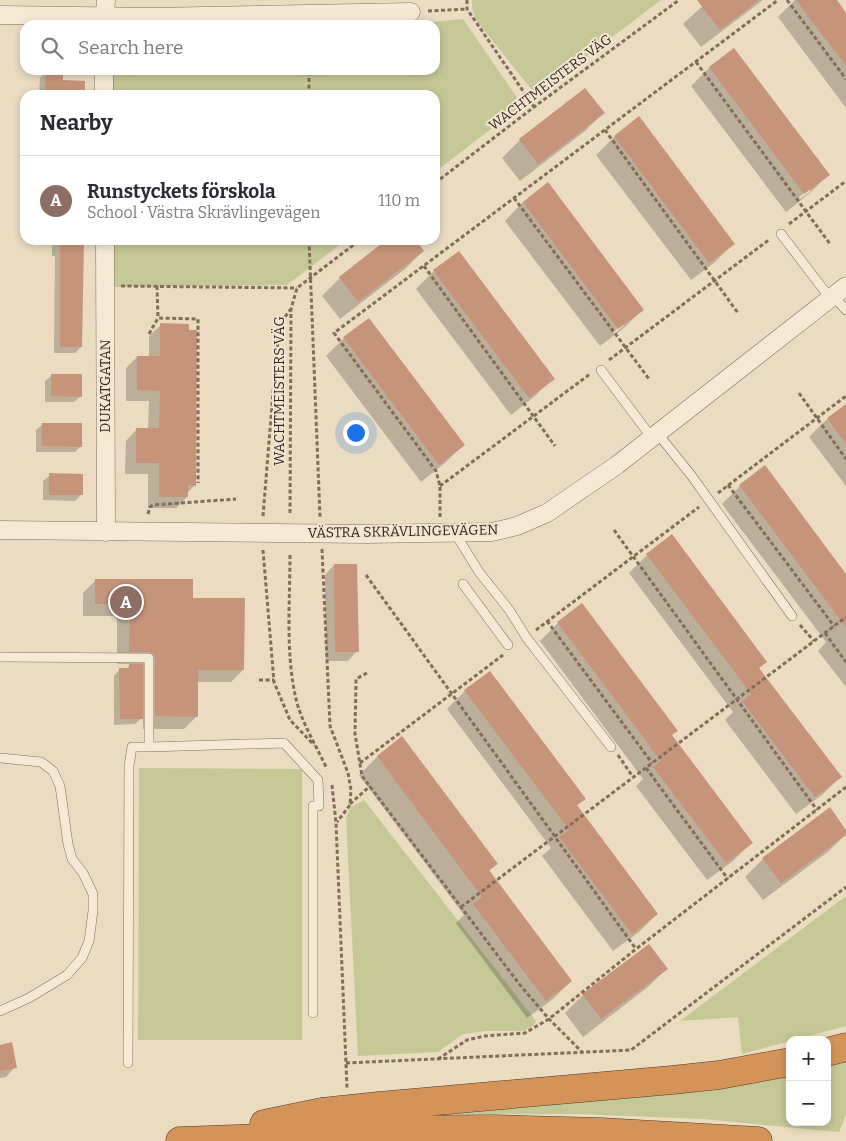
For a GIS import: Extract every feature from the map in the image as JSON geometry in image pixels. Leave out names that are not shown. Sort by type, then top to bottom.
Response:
[{"type":"highway","points":[[831,1051],[846,1047]]},
{"type":"highway","points":[[186,1140],[382,1118],[719,1075],[786,1063]]},
{"type":"highway","points":[[382,1118],[492,1129],[601,1132],[758,1141]]},
{"type":"street","points":[[0,15],[104,14],[154,17],[411,12]]},
{"type":"street","points":[[104,75],[104,90]]},
{"type":"street","name":"DUKATGATAN","points":[[105,245],[106,532]]},
{"type":"street","name":"VÄSTRA SKRÄVLINGEVÄGEN","points":[[0,530],[366,534],[492,532],[517,526],[547,513],[617,465],[836,293]]},
{"type":"lane","points":[[776,235],[836,293],[846,310]]},
{"type":"lane","points":[[599,368],[708,500],[792,616]]},
{"type":"lane","points":[[447,533],[510,611],[526,637],[612,747]]},
{"type":"lane","points":[[464,584],[508,644]]},
{"type":"lane","points":[[0,657],[149,658],[150,747]]},
{"type":"lane","points":[[128,1063],[129,766],[132,747],[284,743],[318,780],[319,806],[313,806],[313,1012]]},
{"type":"lane","points":[[0,758],[42,762],[53,771],[60,786],[68,844],[72,859],[83,873],[93,894],[89,941],[82,958],[67,975],[29,998],[0,1011]]},
{"type":"path","points":[[467,0],[467,9],[534,107]]},
{"type":"path","name":"WACHTMEISTERS VÄG","points":[[440,179],[679,0]]},
{"type":"path","points":[[447,533],[436,471],[334,333],[778,0]]},
{"type":"path","points":[[787,0],[846,79]]},
{"type":"path","points":[[411,12],[467,9]]},
{"type":"path","points":[[696,62],[830,244]]},
{"type":"path","points":[[309,75],[309,90]]},
{"type":"path","points":[[605,130],[738,313]]},
{"type":"path","points":[[786,226],[846,181]]},
{"type":"path","points":[[514,198],[649,379]]},
{"type":"path","points":[[440,486],[776,235]]},
{"type":"path","points":[[309,245],[320,519]]},
{"type":"path","points":[[105,286],[298,288],[354,245]]},
{"type":"path","points":[[424,266],[555,446]]},
{"type":"path","points":[[149,334],[158,318],[157,286]]},
{"type":"path","name":"WACHTMEISTERS VÄG","points":[[290,513],[291,308],[298,288]]},
{"type":"path","points":[[263,519],[276,355],[281,322],[291,308]]},
{"type":"path","points":[[158,318],[198,319],[198,483]]},
{"type":"path","points":[[798,393],[846,459]]},
{"type":"path","points":[[360,763],[846,396]]},
{"type":"path","points":[[728,485],[834,626]]},
{"type":"path","points":[[148,514],[150,507],[153,505],[236,499]]},
{"type":"path","points":[[614,530],[816,810]]},
{"type":"path","points":[[263,548],[274,680],[290,720],[316,748]]},
{"type":"path","points":[[322,548],[330,726],[348,772],[351,790],[350,805]]},
{"type":"path","points":[[366,575],[636,949]]},
{"type":"path","points":[[792,616],[814,641]]},
{"type":"path","points":[[461,906],[846,617]]},
{"type":"path","points":[[547,622],[652,763]]},
{"type":"path","points":[[825,633],[846,662]]},
{"type":"path","points":[[367,673],[356,679],[355,734],[362,776],[520,984],[582,1052]]},
{"type":"path","points":[[259,680],[274,680]]},
{"type":"path","points":[[612,747],[633,777]]},
{"type":"path","points":[[646,768],[728,878]]},
{"type":"path","points":[[336,822],[370,786]]},
{"type":"path","points":[[437,1059],[467,1040],[485,1036],[525,1033],[550,1019],[636,949],[846,787]]},
{"type":"path","points":[[346,1063],[631,1050],[846,887]]},
{"type":"green space","points":[[472,0],[661,0],[536,95],[477,21],[472,8]]},
{"type":"green space","points":[[463,19],[522,105],[440,168],[440,90],[112,90],[112,75],[440,75],[440,21]]},
{"type":"green space","points":[[113,245],[339,245],[287,285],[113,287]]},
{"type":"green space","points":[[139,768],[302,769],[302,1040],[138,1040]]},
{"type":"green space","points":[[364,800],[536,1021],[534,1025],[524,1031],[486,1031],[463,1034],[438,1052],[358,1056],[346,818],[351,807]]},
{"type":"green space","points":[[846,896],[846,1026],[809,1036],[786,1036],[786,1042],[742,1054],[738,1017],[680,1021]]},
{"type":"green space","points":[[846,1055],[846,1115],[839,1132],[703,1119],[579,1114],[332,1115],[786,1069],[786,1126],[831,1126],[831,1060]]},
{"type":"building","points":[[697,0],[759,0],[720,30]]},
{"type":"building","points":[[796,0],[837,0],[846,13],[846,66]]},
{"type":"building","points":[[734,48],[830,175],[804,194],[709,67]]},
{"type":"building","points":[[46,75],[63,75],[63,80],[85,81],[85,90],[45,90]]},
{"type":"building","points":[[585,88],[605,113],[538,164],[519,139]]},
{"type":"building","points":[[639,116],[735,244],[709,263],[614,136]]},
{"type":"building","points":[[548,182],[644,310],[618,329],[523,202]]},
{"type":"building","points":[[60,245],[84,245],[82,347],[60,347]]},
{"type":"building","points":[[380,245],[420,245],[424,251],[358,302],[339,277]]},
{"type":"building","points":[[459,251],[555,379],[529,398],[433,270]]},
{"type":"building","points":[[369,318],[465,445],[439,465],[343,337]]},
{"type":"building","points":[[160,323],[189,324],[189,330],[197,330],[196,486],[188,485],[188,497],[159,497],[159,463],[136,463],[136,428],[159,428],[160,391],[137,390],[137,356],[160,356]]},
{"type":"building","points":[[51,374],[82,374],[82,397],[51,396]]},
{"type":"building","points":[[846,404],[846,444],[827,418]]},
{"type":"building","points":[[42,423],[82,423],[82,447],[42,446]]},
{"type":"building","points":[[765,465],[846,574],[846,627],[739,485]]},
{"type":"building","points":[[49,473],[83,474],[83,495],[49,495]]},
{"type":"building","points":[[672,534],[767,662],[759,668],[842,777],[815,797],[742,701],[751,694],[646,554]]},
{"type":"building","points":[[334,564],[357,564],[359,652],[335,652]]},
{"type":"building","points":[[95,579],[193,579],[193,598],[245,598],[244,670],[198,670],[198,717],[155,716],[155,655],[150,652],[129,652],[130,604],[95,604]]},
{"type":"building","points":[[582,603],[678,731],[672,735],[753,843],[726,863],[653,767],[661,761],[557,622]]},
{"type":"building","points":[[129,664],[143,664],[143,719],[120,719],[119,668],[129,668]]},
{"type":"building","points":[[490,671],[586,799],[577,805],[658,914],[632,934],[559,837],[569,830],[464,690]]},
{"type":"building","points":[[402,736],[498,864],[489,870],[572,981],[546,1001],[473,904],[482,897],[377,756]]},
{"type":"building","points":[[830,807],[846,830],[846,835],[781,883],[762,858]]},
{"type":"building","points":[[649,944],[668,969],[601,1019],[582,994]]},
{"type":"building","points":[[12,1042],[17,1068],[0,1071],[0,1045]]},
{"type":"place","name":"Runstyckets förskola","points":[[126,602]]}]
